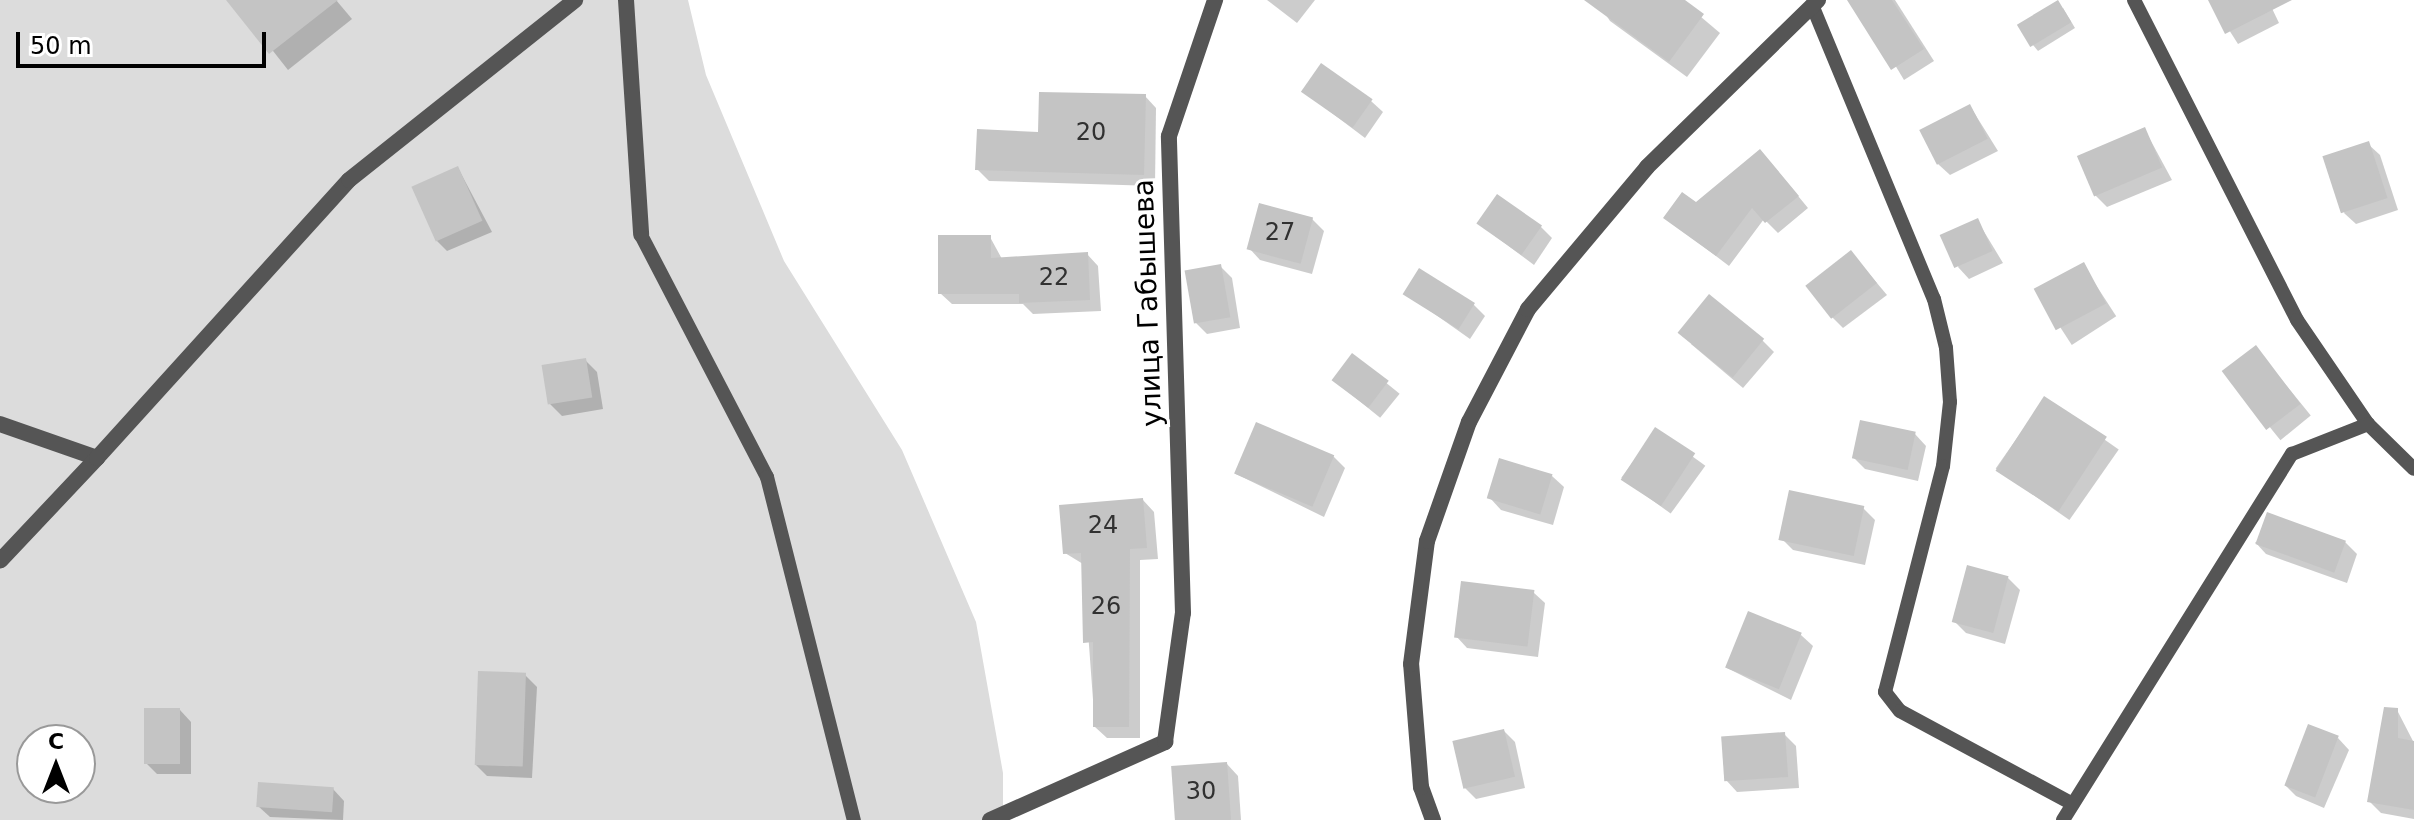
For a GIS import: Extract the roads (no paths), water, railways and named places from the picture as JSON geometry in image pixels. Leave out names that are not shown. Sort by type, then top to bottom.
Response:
[{"type":"street","points":[[0,561],[349,180],[575,0]]},
{"type":"street","points":[[626,0],[641,235]]},
{"type":"street","name":"улица Габышева","points":[[990,820],[1165,742],[1183,613],[1169,136],[1215,0]]},
{"type":"street","points":[[1433,820],[1421,787],[1411,664],[1427,541],[1469,422],[1528,309],[1647,167],[1815,3]]},
{"type":"street","points":[[0,424],[97,458]]},
{"type":"lane","points":[[2134,0],[2297,320],[2368,424],[2414,469]]},
{"type":"lane","points":[[1815,3],[1934,299],[1946,348],[1943,466],[1885,692],[1900,711],[2073,804]]},
{"type":"lane","points":[[641,235],[767,477],[854,820]]},
{"type":"lane","points":[[2063,820],[2292,454],[2368,424]]}]
